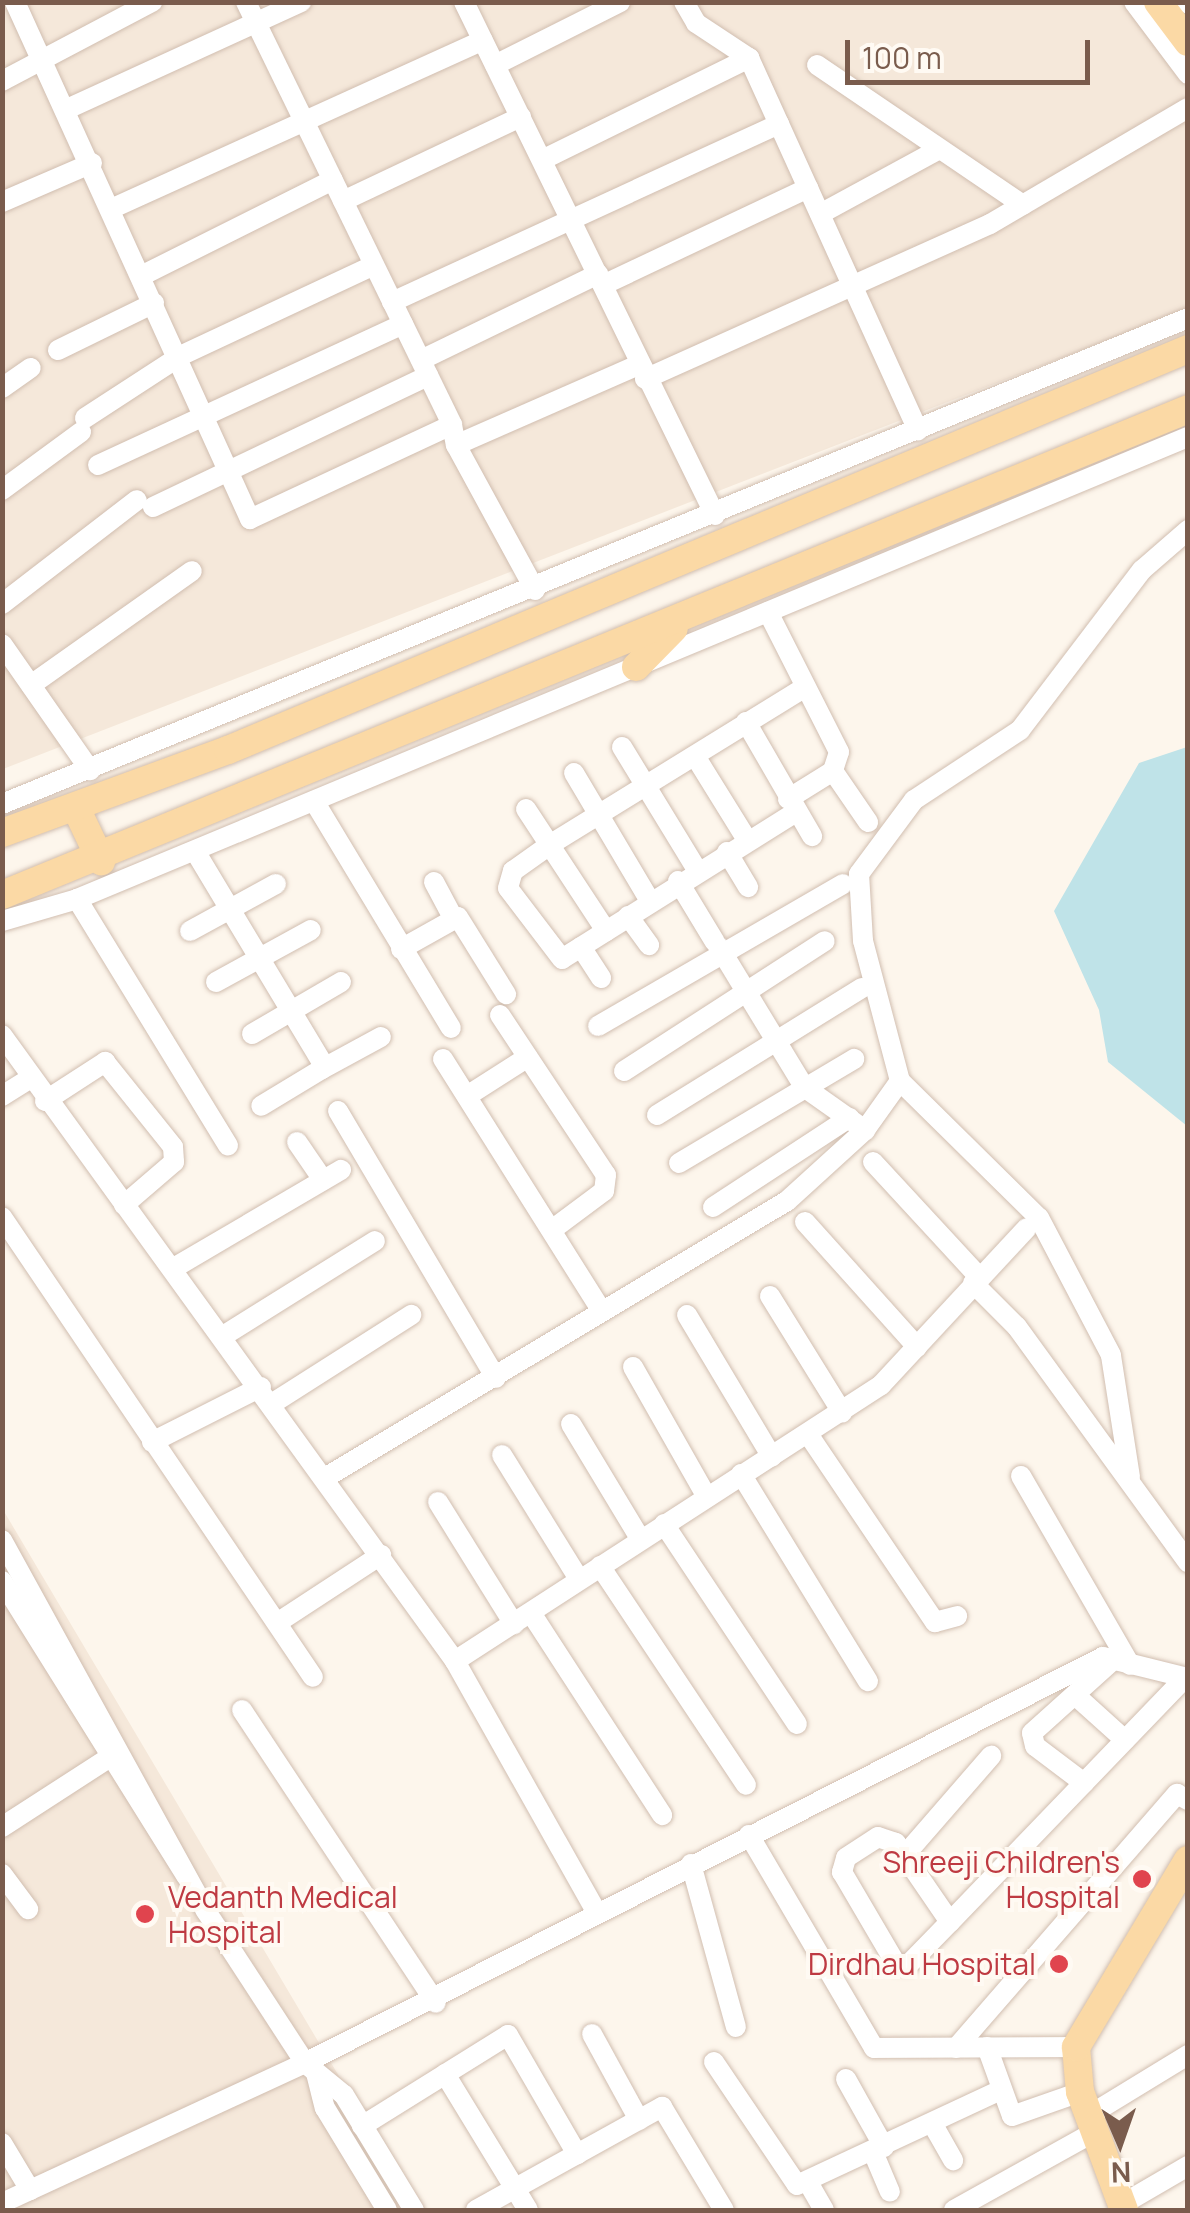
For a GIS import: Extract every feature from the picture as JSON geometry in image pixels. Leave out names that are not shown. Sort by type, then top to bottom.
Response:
[{"type":"main road","points":[[1158,2],[1188,42]]},
{"type":"main road","points":[[1171,2],[1188,25]]},
{"type":"main road","points":[[2,833],[76,808],[1188,348]]},
{"type":"main road","points":[[2,895],[101,861],[682,619],[804,582],[1188,410]]},
{"type":"main road","points":[[636,666],[682,619]]},
{"type":"main road","points":[[76,808],[101,861]]},
{"type":"main road","points":[[1122,2208],[1088,2113],[1076,2047],[1188,1860]]},
{"type":"street","points":[[2,81],[152,2]]},
{"type":"street","points":[[246,2],[454,435],[534,590]]},
{"type":"street","points":[[65,110],[259,29],[301,2]]},
{"type":"street","points":[[464,2],[715,515]]},
{"type":"street","points":[[495,65],[620,2]]},
{"type":"street","points":[[684,2],[696,24],[749,58],[918,430]]},
{"type":"street","points":[[1134,2],[1188,74]]},
{"type":"street","points":[[2,9],[15,3],[44,62],[144,274],[250,519],[454,435],[642,372],[852,286],[1024,205],[1188,108]]},
{"type":"street","points":[[113,208],[302,116],[483,40]]},
{"type":"street","points":[[542,160],[749,58]]},
{"type":"street","points":[[818,65],[1024,205]]},
{"type":"street","points":[[343,201],[521,117]]},
{"type":"street","points":[[392,302],[779,124]]},
{"type":"street","points":[[820,214],[938,150]]},
{"type":"street","points":[[2,202],[92,162]]},
{"type":"street","points":[[144,274],[333,180]]},
{"type":"street","points":[[2,604],[145,504],[228,468],[600,279],[808,188]]},
{"type":"street","points":[[2,490],[83,425],[180,356],[374,265]]},
{"type":"street","points":[[58,350],[154,303]]},
{"type":"street","points":[[2,804],[534,590],[1188,318]]},
{"type":"street","points":[[98,464],[206,418],[403,324]]},
{"type":"street","points":[[2,388],[32,368]]},
{"type":"street","points":[[2,921],[77,899],[768,612],[804,582],[1188,437]]},
{"type":"street","points":[[1130,1477],[1110,1355],[1039,1218],[900,1081],[863,941],[859,874],[914,800],[1020,730],[1142,570],[1188,530]]},
{"type":"street","points":[[31,685],[192,572]]},
{"type":"street","points":[[768,612],[840,752],[834,771],[747,840],[581,947],[557,958],[508,888],[513,871],[806,687]]},
{"type":"street","points":[[2,644],[90,770]]},
{"type":"street","points":[[746,722],[812,836]]},
{"type":"street","points":[[622,747],[697,870]]},
{"type":"street","points":[[696,756],[747,840]]},
{"type":"street","points":[[834,771],[868,822]]},
{"type":"street","points":[[574,774],[650,900]]},
{"type":"street","points":[[314,801],[451,1028]]},
{"type":"street","points":[[526,809],[606,931]]},
{"type":"street","points":[[195,851],[293,1010],[322,1069]]},
{"type":"street","points":[[727,852],[748,887]]},
{"type":"street","points":[[678,881],[804,1088],[828,1112],[857,1124]]},
{"type":"street","points":[[434,882],[503,1004],[528,1057],[608,1180],[553,1229]]},
{"type":"street","points":[[190,931],[276,884]]},
{"type":"street","points":[[598,1026],[719,948],[843,884]]},
{"type":"street","points":[[77,899],[228,1145]]},
{"type":"street","points":[[628,916],[649,946]]},
{"type":"street","points":[[401,949],[453,917]]},
{"type":"street","points":[[216,982],[311,930]]},
{"type":"street","points":[[624,1071],[748,995],[825,941]]},
{"type":"street","points":[[581,947],[601,978]]},
{"type":"street","points":[[252,1034],[341,982]]},
{"type":"street","points":[[657,1115],[862,988]]},
{"type":"street","points":[[2,1035],[45,1101],[328,1476],[454,1661],[596,1911]]},
{"type":"street","points":[[261,1106],[382,1037]]},
{"type":"street","points":[[467,1096],[528,1057]]},
{"type":"street","points":[[443,1059],[600,1308]]},
{"type":"street","points":[[679,1163],[854,1059]]},
{"type":"street","points":[[45,1101],[105,1062],[173,1147],[174,1162],[124,1205]]},
{"type":"street","points":[[2,1096],[29,1079]]},
{"type":"street","points":[[328,1476],[496,1378],[600,1308],[786,1201],[900,1081]]},
{"type":"street","points":[[338,1111],[496,1378]]},
{"type":"street","points":[[713,1207],[857,1124]]},
{"type":"street","points":[[172,1270],[332,1175],[298,1142]]},
{"type":"street","points":[[873,1162],[976,1280],[1130,1477],[1188,1562]]},
{"type":"street","points":[[2,1217],[152,1442],[280,1622],[313,1677]]},
{"type":"street","points":[[806,1222],[917,1347]]},
{"type":"street","points":[[454,1661],[842,1412],[917,1347],[1028,1228]]},
{"type":"street","points":[[223,1336],[376,1241]]},
{"type":"street","points":[[770,1296],[842,1412]]},
{"type":"street","points":[[152,1442],[267,1395],[410,1315]]},
{"type":"street","points":[[687,1315],[772,1457]]},
{"type":"street","points":[[633,1367],[707,1496]]},
{"type":"street","points":[[572,1424],[640,1540]]},
{"type":"street","points":[[808,1434],[935,1622],[957,1616]]},
{"type":"street","points":[[502,1455],[580,1580]]},
{"type":"street","points":[[741,1474],[868,1680]]},
{"type":"street","points":[[1021,1476],[1122,1663]]},
{"type":"street","points":[[438,1502],[662,1815]]},
{"type":"street","points":[[664,1524],[797,1724]]},
{"type":"street","points":[[2,1540],[182,1853],[186,1876]]},
{"type":"street","points":[[280,1622],[382,1555]]},
{"type":"street","points":[[600,1566],[746,1785]]},
{"type":"street","points":[[4,1588],[107,1758],[310,2068],[362,2126],[414,2210]]},
{"type":"street","points":[[2,2203],[310,2068],[436,2003],[596,1911],[1103,1657],[1185,1679]]},
{"type":"street","points":[[1084,1782],[1035,1746],[1032,1733],[1075,1694],[1122,1663]]},
{"type":"street","points":[[950,1922],[904,1856],[878,1838],[846,1858],[842,1872],[896,1964],[908,1965],[950,1922],[1084,1782],[1185,1679]]},
{"type":"street","points":[[1075,1694],[1125,1740]]},
{"type":"street","points":[[242,1710],[436,2003]]},
{"type":"street","points":[[904,1856],[991,1756]]},
{"type":"street","points":[[2,1827],[107,1758]]},
{"type":"street","points":[[956,2048],[1177,1794],[1188,1800]]},
{"type":"street","points":[[749,1835],[874,2048],[1076,2047]]},
{"type":"street","points":[[691,1864],[736,2027]]},
{"type":"street","points":[[2,1874],[28,1909]]},
{"type":"street","points":[[592,2034],[639,2120]]},
{"type":"street","points":[[362,2126],[508,2035],[577,2154]]},
{"type":"street","points":[[987,2047],[1012,2116],[1088,2113]]},
{"type":"street","points":[[954,2210],[1088,2113],[1188,2055]]},
{"type":"street","points":[[714,2062],[797,2185],[809,2184],[1000,2091]]},
{"type":"street","points":[[310,2068],[325,2108],[387,2210]]},
{"type":"street","points":[[445,2074],[528,2210]]},
{"type":"street","points":[[846,2079],[878,2149],[890,2192]]},
{"type":"street","points":[[476,2210],[662,2106],[724,2210]]},
{"type":"street","points":[[932,2123],[953,2160]]},
{"type":"street","points":[[2,2143],[30,2190]]},
{"type":"street","points":[[1122,2208],[1188,2166]]},
{"type":"street","points":[[809,2184],[824,2210]]},
{"type":"shaded area","points":[[3,3],[1187,3],[1187,309],[3,769]]},
{"type":"shaded area","points":[[2,1508],[325,2053],[420,2210],[3,2210]]},
{"type":"water","points":[[1188,747],[1187,1126],[1108,1062],[1099,1010],[1054,911],[1139,763]]},
{"type":"place","name":"Shreeji Children's Hospital","points":[[1142,1879]]},
{"type":"place","name":"Vedanth Medical Hospital","points":[[145,1914]]},
{"type":"place","name":"Dirdhau Hospital","points":[[1059,1964]]}]
